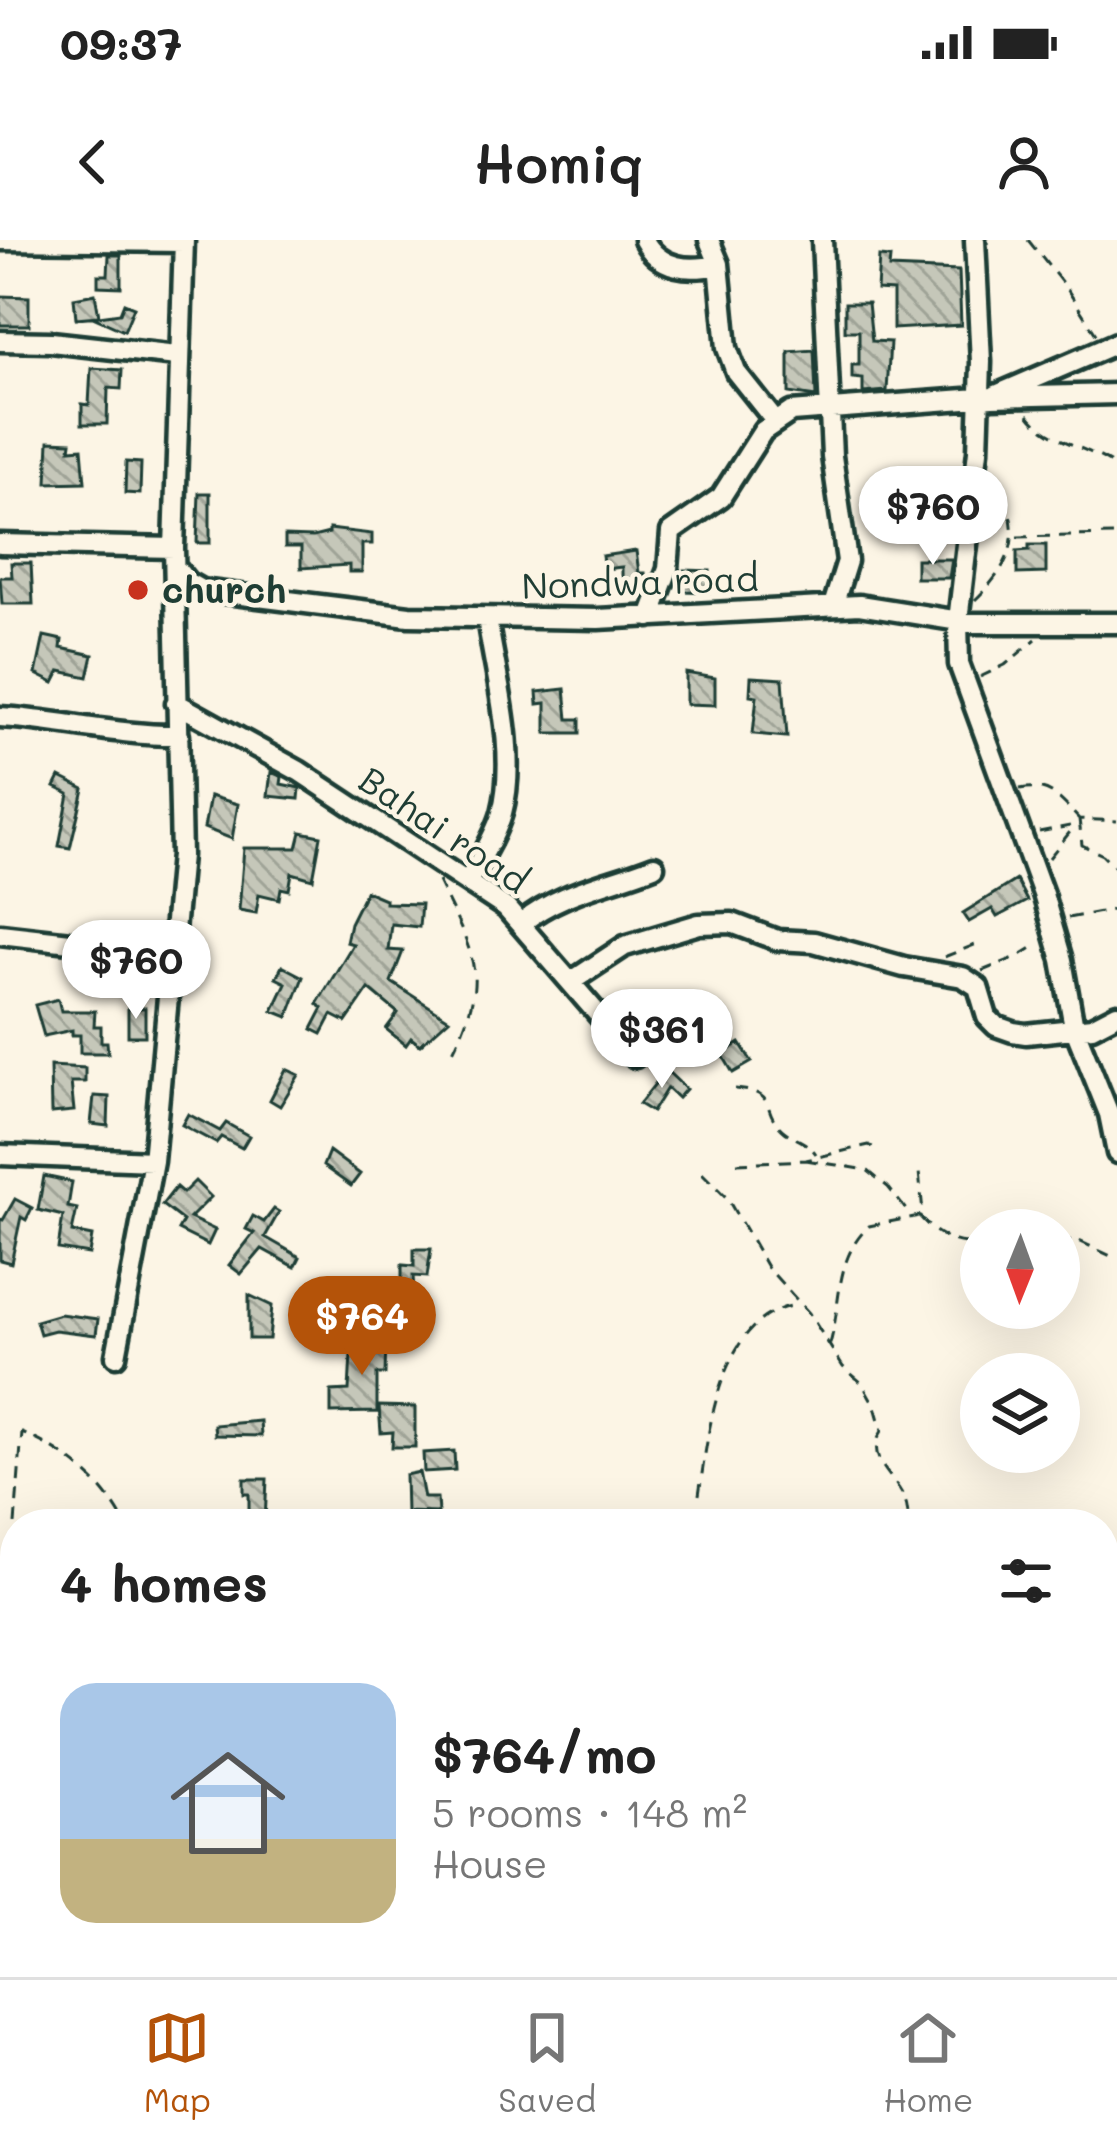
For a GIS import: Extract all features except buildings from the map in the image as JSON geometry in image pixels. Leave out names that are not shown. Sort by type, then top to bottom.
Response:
[{"type":"street","points":[[0,240],[184,241],[174,557],[181,855],[175,954],[153,1161],[116,1356]]},
{"type":"street","points":[[644,240],[650,252],[669,264],[701,269],[719,264]]},
{"type":"street","points":[[709,240],[719,264],[727,348],[736,372],[775,421]]},
{"type":"street","points":[[822,240],[835,490],[847,561],[833,606]]},
{"type":"street","points":[[975,240],[985,398],[957,647],[964,680],[1035,868],[1054,929],[1074,1027],[1109,1114],[1117,1153]]},
{"type":"street","points":[[0,340],[177,356]]},
{"type":"street","points":[[985,398],[1110,346]]},
{"type":"street","points":[[650,617],[668,569],[671,532],[722,497],[752,446],[775,421],[791,412],[1117,394]]},
{"type":"street","points":[[0,544],[174,557]]},
{"type":"street","name":"Nondwa road","points":[[174,557],[187,582],[218,593],[363,613],[487,619],[650,617],[833,606],[1117,623]]},
{"type":"street","points":[[469,880],[492,837],[505,794],[504,739],[487,619]]},
{"type":"street","name":"Bahai road","points":[[176,703],[299,771],[469,880],[522,922],[635,1058]]},
{"type":"street","points":[[0,717],[179,735]]},
{"type":"street","points":[[522,922],[576,892],[654,866]]},
{"type":"street","points":[[572,981],[625,946],[713,923],[732,923],[777,940],[814,942],[904,967],[963,977],[977,987],[996,1026],[1026,1034],[1092,1027],[1117,1014]]},
{"type":"street","points":[[0,934],[175,954]]},
{"type":"street","points":[[0,1155],[153,1161]]},
{"type":"path","points":[[1028,240],[1110,346]]},
{"type":"path","points":[[1018,397],[1045,432],[1117,467]]},
{"type":"path","points":[[958,616],[988,586],[1014,537],[1010,505],[978,451]]},
{"type":"path","points":[[1014,537],[1117,535]]},
{"type":"path","points":[[964,680],[1005,665],[1056,622]]},
{"type":"path","points":[[1007,794],[1042,788],[1058,796],[1079,819],[1117,821]]},
{"type":"path","points":[[1035,868],[1079,819]]},
{"type":"path","points":[[1023,838],[1076,827]]},
{"type":"path","points":[[1076,827],[1082,845],[1103,855],[1117,869]]},
{"type":"path","points":[[424,852],[471,949],[475,983],[464,1029],[451,1055]]},
{"type":"path","points":[[963,977],[1019,956],[1068,918],[1117,909]]},
{"type":"path","points":[[735,1089],[765,1096],[778,1126],[809,1144],[817,1156]]},
{"type":"path","points":[[806,1160],[869,1145],[879,1151]]},
{"type":"path","points":[[737,1163],[806,1160],[867,1170],[938,1235],[960,1243]]},
{"type":"path","points":[[830,1346],[838,1318],[840,1268],[869,1226],[916,1217],[925,1207],[919,1172]]},
{"type":"path","points":[[702,1173],[728,1198],[766,1267],[809,1312],[842,1367],[862,1383],[882,1431],[875,1442],[876,1453],[904,1497],[906,1509]]},
{"type":"path","points":[[1080,1241],[1117,1259]]},
{"type":"path","points":[[699,1495],[710,1414],[735,1353],[751,1330],[770,1315],[799,1305]]},
{"type":"path","points":[[16,1509],[22,1432],[88,1474],[116,1509]]},
{"type":"place","name":"church","points":[[138,590]]}]
